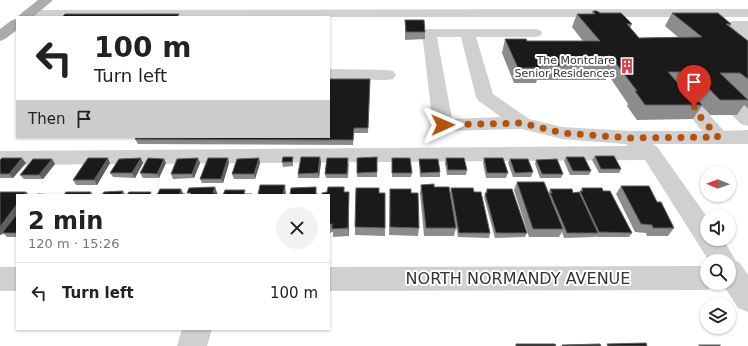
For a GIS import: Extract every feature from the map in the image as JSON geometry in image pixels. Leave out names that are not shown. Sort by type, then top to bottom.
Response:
[{"type":"main road","points":[[26,15],[46,0]]},
{"type":"main road","points":[[0,36],[16,24]]},
{"type":"street","points":[[622,2],[731,2],[734,0]]},
{"type":"street","points":[[26,15],[194,16],[748,13]]},
{"type":"street","points":[[748,25],[734,25],[748,37]]},
{"type":"street","points":[[535,33],[429,33],[443,125],[522,123],[562,133],[631,138],[748,137]]},
{"type":"street","points":[[467,33],[485,97],[522,123]]},
{"type":"street","points":[[330,74],[387,75]]},
{"type":"street","points":[[727,104],[737,109],[748,120]]},
{"type":"street","points":[[701,105],[694,106],[694,108],[718,137]]},
{"type":"street","points":[[631,138],[651,153],[700,226]]},
{"type":"street","points":[[0,158],[651,153]]},
{"type":"street","name":"NORTH NORMANDY AVENUE","points":[[330,279],[700,278]]},
{"type":"street","points":[[0,279],[16,279]]},
{"type":"street","points":[[192,346],[197,330]]},
{"type":"building","points":[[593,11],[600,13],[621,13],[632,24],[627,24],[639,38],[702,37],[672,13],[718,13],[731,24],[726,24],[748,41],[748,79],[740,73],[720,73],[748,100],[720,100],[693,72],[668,72],[685,91],[690,91],[702,105],[645,105],[635,91],[637,91],[615,62],[610,62],[612,65],[539,66],[541,68],[518,68],[505,39],[526,39],[527,41],[600,41],[577,14],[595,14]]},
{"type":"building","points":[[65,14],[179,14],[178,16],[63,16]]},
{"type":"building","points":[[405,20],[424,20],[425,32],[406,32]]},
{"type":"building","points":[[330,79],[370,79],[368,128],[354,128],[353,140],[135,139],[330,138]]},
{"type":"building","points":[[595,156],[614,156],[621,169],[601,169]]},
{"type":"building","points":[[283,157],[293,157],[292,162],[282,162]]},
{"type":"building","points":[[301,157],[320,157],[318,173],[298,174]]},
{"type":"building","points":[[377,157],[377,172],[357,173],[357,158]]},
{"type":"building","points":[[566,157],[584,157],[591,171],[573,171]]},
{"type":"building","points":[[2,158],[22,158],[9,174],[0,174],[0,160]]},
{"type":"building","points":[[88,158],[108,158],[94,180],[73,180]]},
{"type":"building","points":[[141,158],[132,173],[110,173],[119,159]]},
{"type":"building","points":[[148,158],[164,159],[157,174],[140,173]]},
{"type":"building","points":[[198,158],[192,174],[171,174],[177,159]]},
{"type":"building","points":[[208,158],[228,158],[221,179],[200,179]]},
{"type":"building","points":[[259,158],[254,174],[232,174],[237,159]]},
{"type":"building","points":[[327,158],[348,158],[347,174],[325,174]]},
{"type":"building","points":[[392,158],[410,158],[412,173],[392,173]]},
{"type":"building","points":[[446,158],[464,158],[467,170],[448,170]]},
{"type":"building","points":[[484,158],[503,158],[508,173],[487,173]]},
{"type":"building","points":[[33,159],[52,159],[39,175],[20,175]]},
{"type":"building","points":[[419,159],[438,159],[440,172],[421,173]]},
{"type":"building","points":[[510,159],[528,159],[533,172],[515,173]]},
{"type":"building","points":[[557,159],[563,174],[542,174],[536,160]]},
{"type":"building","points":[[517,182],[544,182],[563,229],[533,229]]},
{"type":"building","points":[[434,184],[434,187],[449,187],[456,228],[426,228],[421,185]]},
{"type":"building","points":[[260,185],[285,185],[283,194],[258,194]]},
{"type":"building","points":[[621,186],[649,186],[657,202],[661,202],[674,228],[653,228],[652,225],[641,224]]},
{"type":"building","points":[[215,187],[213,193],[216,194],[190,194],[187,193],[189,188]]},
{"type":"building","points":[[316,187],[316,194],[290,194],[291,188]]},
{"type":"building","points":[[328,187],[344,187],[344,192],[349,192],[348,228],[332,229],[332,224],[330,224],[330,194],[322,194],[327,192]]},
{"type":"building","points":[[356,188],[379,188],[379,193],[385,193],[385,228],[355,227]]},
{"type":"building","points":[[451,188],[473,188],[474,192],[481,192],[490,233],[459,233]]},
{"type":"building","points":[[582,188],[602,188],[603,191],[610,191],[632,233],[599,232],[580,191],[583,191]]},
{"type":"building","points":[[160,189],[181,189],[180,194],[158,194]]},
{"type":"building","points":[[390,189],[411,189],[411,193],[418,193],[419,228],[390,227]]},
{"type":"building","points":[[487,189],[512,189],[527,233],[496,233],[485,193],[487,193]]},
{"type":"building","points":[[550,189],[572,189],[573,193],[579,192],[598,233],[567,233],[550,193],[552,193]]},
{"type":"building","points":[[225,190],[245,190],[244,194],[223,194]]},
{"type":"building","points":[[123,191],[122,194],[103,194],[104,192]]},
{"type":"building","points":[[0,192],[26,192],[25,194],[16,194],[16,205],[0,227]]},
{"type":"building","points":[[66,192],[91,192],[90,194],[65,194]]},
{"type":"building","points":[[129,192],[151,192],[150,194],[128,194]]},
{"type":"building","points":[[16,215],[16,233],[2,233]]},
{"type":"building","points":[[646,343],[647,346],[608,346],[607,344]]},
{"type":"building","points":[[516,344],[555,344],[556,346],[516,346]]},
{"type":"building","points":[[600,344],[601,346],[562,345]]},
{"type":"building","points":[[720,345],[720,346],[699,346]]},
{"type":"place","name":"The Montclare Senior Residences","points":[[627,66]]},
{"type":"route","points":[[443,125],[522,123],[562,133],[631,138],[718,137],[696,112],[694,106]]}]
